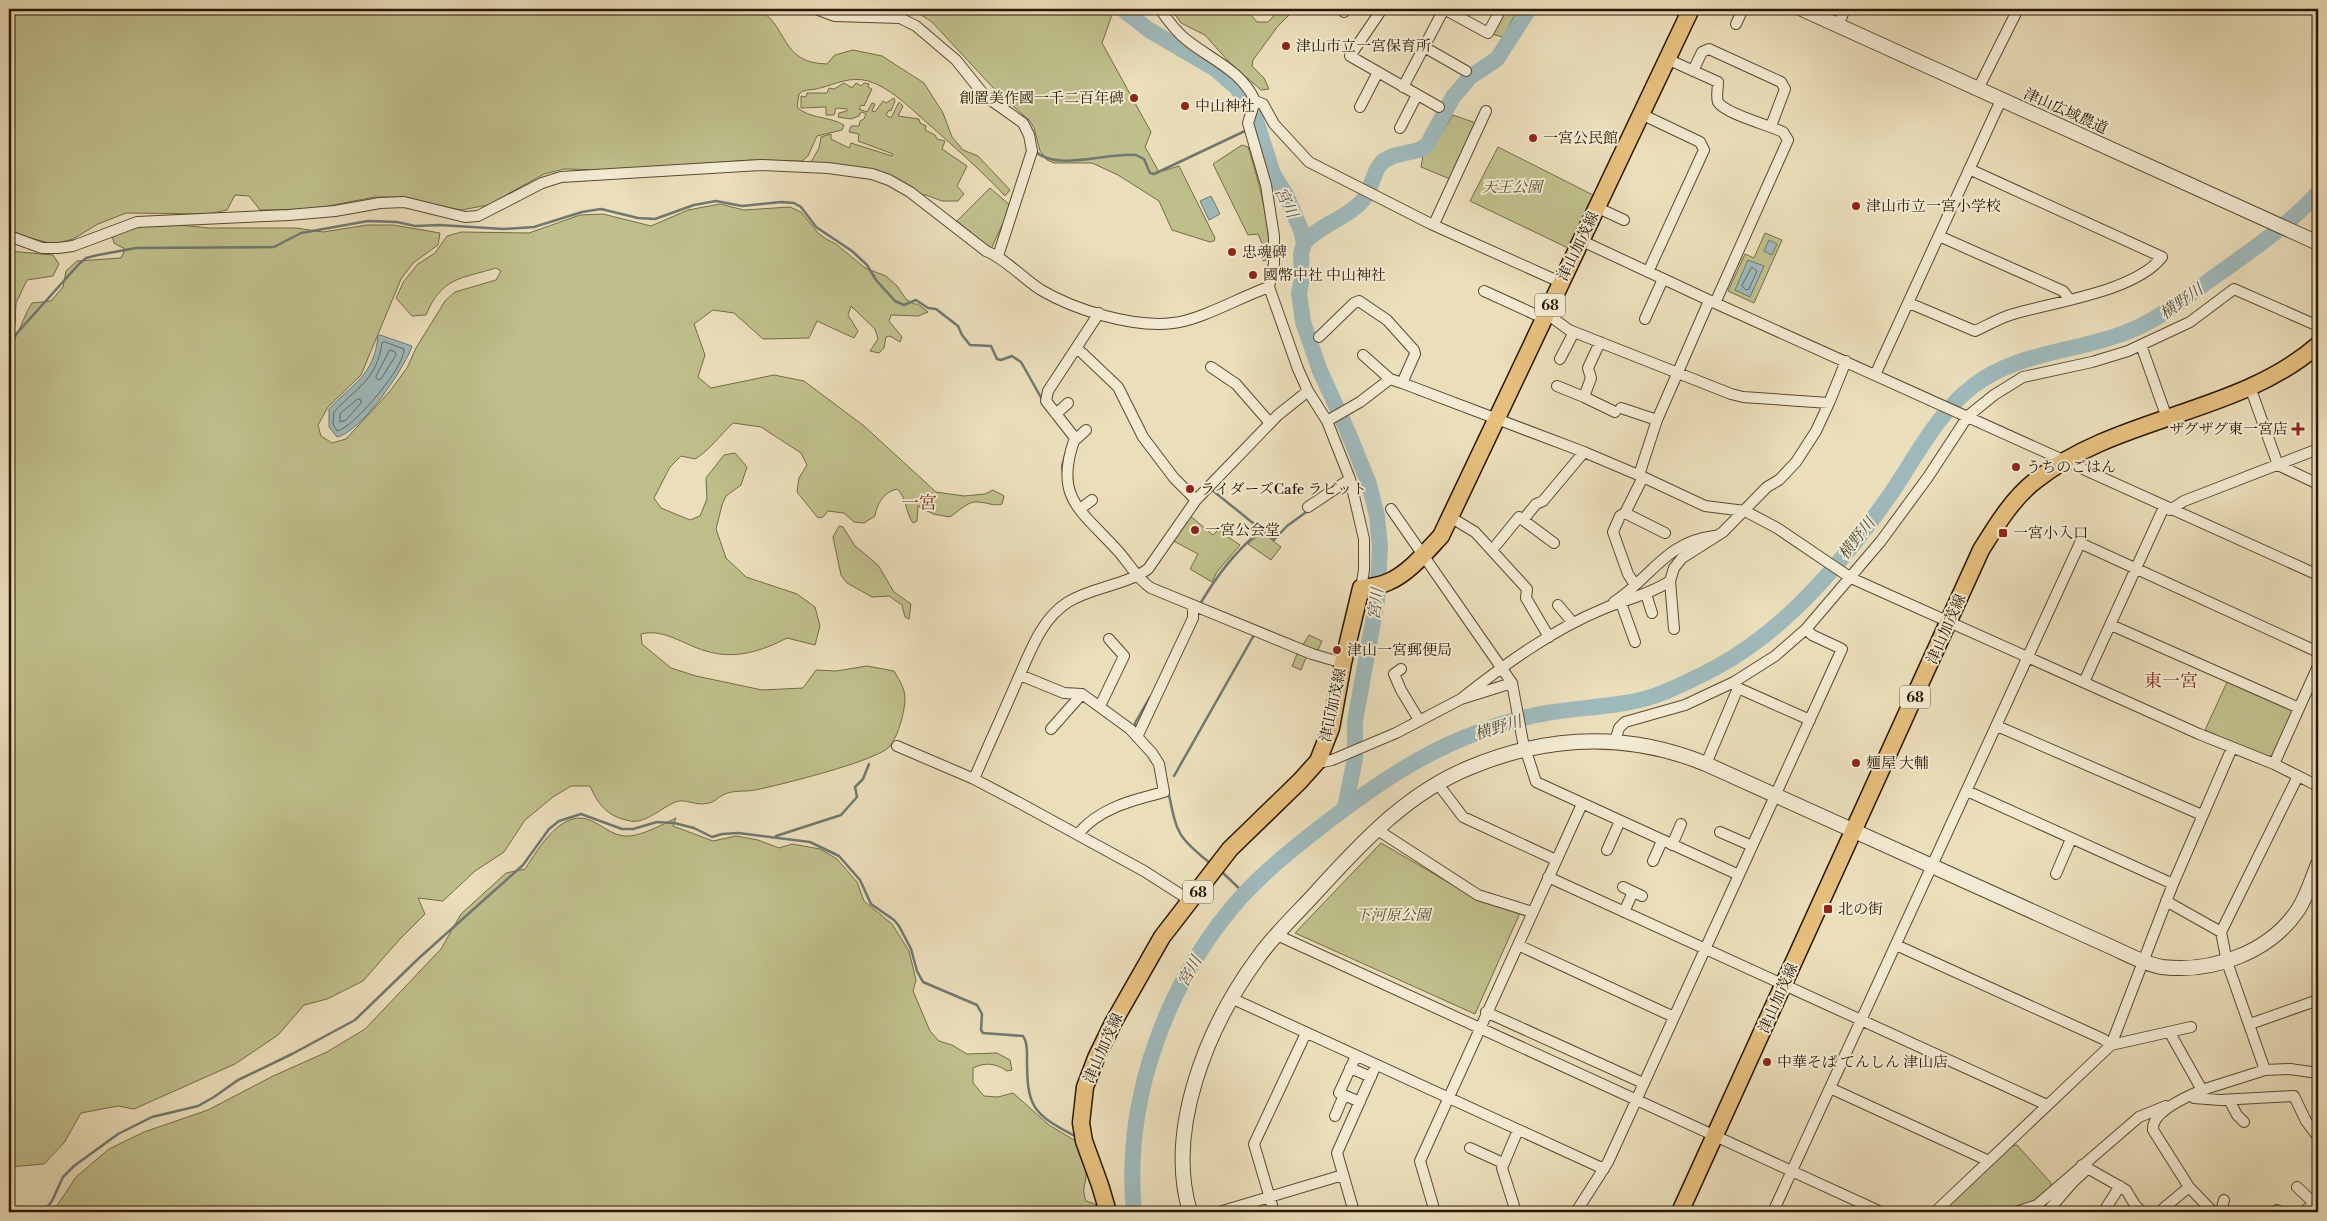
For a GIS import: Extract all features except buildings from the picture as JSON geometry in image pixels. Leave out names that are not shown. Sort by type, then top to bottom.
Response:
[{"type":"main road","name":"津山加茂線","points":[[1108,1212],[1084,1142],[1081,1123],[1085,1087],[1107,1036],[1162,937],[1230,849],[1300,781],[1325,760],[1343,663],[1365,587],[1387,583],[1424,555],[1441,536],[1667,59],[1686,10]]},
{"type":"main road","name":"津山加茂線","points":[[1680,1212],[1981,550],[1997,525],[2033,483],[2066,460],[2098,442],[2250,387],[2303,358],[2318,345]]},
{"type":"street","points":[[816,9],[835,16],[888,17],[907,21],[956,60],[985,96],[1023,124],[1030,135],[1032,151],[998,256]]},
{"type":"street","points":[[1160,9],[1178,33],[1224,64],[1251,92],[1255,102],[1249,114],[1248,123],[1266,186],[1274,236],[1274,264],[1269,288],[1308,391],[1327,421],[1350,479],[1364,539],[1365,587]]},
{"type":"street","points":[[1382,9],[1350,56],[1440,108]]},
{"type":"street","points":[[1403,86],[1444,9],[1488,33],[1501,9]]},
{"type":"street","points":[[1736,24],[1743,9]]},
{"type":"street","name":"津山広域農道","points":[[1802,9],[2316,242]]},
{"type":"street","points":[[1838,25],[1846,9]]},
{"type":"street","points":[[1978,90],[2018,9]]},
{"type":"street","points":[[1424,47],[1466,71]]},
{"type":"street","points":[[1693,71],[1702,52],[1709,49],[1781,82],[1785,89],[1771,126]]},
{"type":"street","points":[[1635,585],[1628,574],[1613,532],[1620,516],[1625,513],[1641,476],[1657,420],[1678,372],[1788,140],[1783,132],[1737,114],[1720,104],[1717,99],[1718,82],[1667,59]]},
{"type":"street","points":[[1360,107],[1378,72]]},
{"type":"street","points":[[1400,128],[1417,95]]},
{"type":"street","points":[[1875,374],[2001,100]]},
{"type":"street","points":[[1255,102],[1263,104],[1274,124],[1309,162],[1434,224],[1560,282]]},
{"type":"street","points":[[1434,224],[1486,111]]},
{"type":"street","points":[[1641,114],[1700,142],[1704,150],[1648,272]]},
{"type":"street","points":[[9,236],[42,248],[58,248],[72,246],[137,222],[289,215],[334,211],[380,203],[404,202],[464,217],[478,216],[542,183],[561,177],[761,165],[828,168],[872,174],[889,180],[910,192],[986,251],[998,256],[1020,276],[1041,290],[1099,313],[1140,323],[1173,323],[1200,315],[1269,288]]},
{"type":"street","points":[[1909,303],[1975,331],[2008,316],[2120,285],[2154,268],[2162,257],[1969,169]]},
{"type":"street","points":[[1596,207],[1624,220]]},
{"type":"street","points":[[1939,236],[2063,291],[2070,300]]},
{"type":"street","points":[[1580,240],[1712,302],[2318,575]]},
{"type":"street","points":[[1645,319],[1663,279]]},
{"type":"street","points":[[1615,741],[1619,728],[1625,722],[1685,705],[1736,685],[1806,629],[1847,576],[1881,541],[1928,477],[1967,416],[1994,395],[2023,377],[2092,362],[2128,351],[2190,322],[2234,289],[2318,326]]},
{"type":"street","points":[[1484,291],[1544,316],[1574,332],[1743,397],[1829,403]]},
{"type":"street","points":[[1320,337],[1359,301],[1387,320],[1414,350],[1415,354],[1402,383]]},
{"type":"street","points":[[1099,313],[1078,348],[1048,391],[1046,400],[1075,438],[1067,464],[1066,479],[1071,494],[1080,509],[1096,530],[1117,550],[1136,576],[1151,588],[1312,654],[1343,663]]},
{"type":"street","points":[[1560,359],[1574,332]]},
{"type":"street","points":[[1584,397],[1591,378],[1588,368],[1600,342]]},
{"type":"street","points":[[2141,344],[2167,418]]},
{"type":"street","points":[[1078,348],[1118,388],[1143,437],[1174,478],[1196,500]]},
{"type":"street","points":[[1363,355],[1390,379],[1584,452],[1705,506],[1745,511],[1777,528],[1847,576],[2232,748],[2274,764],[2318,786]]},
{"type":"street","points":[[1674,629],[1670,581],[1674,570],[1682,558],[1717,536],[1745,511],[1767,487],[1779,480],[1800,456],[1816,431],[1846,361]]},
{"type":"street","points":[[1211,367],[1236,384],[1270,423]]},
{"type":"street","points":[[1327,421],[1350,409],[1390,379]]},
{"type":"street","points":[[1557,386],[1618,410],[1657,420]]},
{"type":"street","points":[[2250,387],[2278,466],[2318,484]]},
{"type":"street","points":[[974,779],[1034,644],[1057,610],[1085,593],[1136,576],[1154,561],[1196,500],[1270,423],[1308,391]]},
{"type":"street","points":[[1056,414],[1068,403]]},
{"type":"street","points":[[1074,441],[1086,430]]},
{"type":"street","points":[[2084,682],[2136,568],[2167,508],[2318,449]]},
{"type":"street","points":[[1523,520],[1536,504],[1543,501],[1584,452]]},
{"type":"street","points":[[1308,507],[1350,479]]},
{"type":"street","points":[[1080,509],[1092,500]]},
{"type":"street","points":[[1392,509],[1502,667],[1512,687],[1524,746],[1536,782],[1739,875]]},
{"type":"street","points":[[1625,513],[1665,533]]},
{"type":"street","points":[[1450,517],[1466,525],[1493,549],[1500,561],[1527,589],[1526,598],[1549,637]]},
{"type":"street","points":[[1493,549],[1519,517],[1554,543]]},
{"type":"street","points":[[1325,760],[1374,742],[1461,699],[1502,667],[1549,637],[1624,596],[1663,559],[1684,544],[1717,536]]},
{"type":"street","points":[[1773,1212],[2080,543],[2318,652]]},
{"type":"street","points":[[1663,559],[1674,570]]},
{"type":"street","points":[[1604,608],[1646,594],[1670,581]]},
{"type":"street","points":[[1646,594],[1652,613]]},
{"type":"street","points":[[1621,603],[1635,642]]},
{"type":"street","points":[[1138,734],[1193,618],[1193,605]]},
{"type":"street","points":[[1558,605],[1573,624]]},
{"type":"street","points":[[2110,625],[2299,708]]},
{"type":"street","points":[[1576,1212],[1604,1169],[1842,649],[1812,635],[1806,629]]},
{"type":"street","points":[[1100,706],[1124,656],[1109,639]]},
{"type":"street","points":[[2274,764],[2318,666]]},
{"type":"street","points":[[1401,668],[1394,674],[1419,720]]},
{"type":"street","points":[[1020,675],[1064,693],[1082,694],[1138,734],[1152,752],[1158,764],[1164,792],[1130,800],[1108,810],[1084,826],[1078,834]]},
{"type":"street","points":[[1736,685],[1810,720]]},
{"type":"street","points":[[1706,764],[1736,685]]},
{"type":"street","points":[[1461,699],[1512,687]]},
{"type":"street","points":[[1051,729],[1082,694]]},
{"type":"street","points":[[1996,726],[2202,815]]},
{"type":"street","points":[[1190,1212],[1184,1174],[1184,1134],[1189,1101],[1203,1058],[1232,998],[1258,957],[1376,829],[1405,804],[1470,767],[1524,746],[1615,741],[1667,749],[1706,764],[2144,961],[2161,966],[2188,968],[2228,962],[2254,949],[2278,933],[2298,910],[2318,864]]},
{"type":"street","points":[[897,746],[974,779],[1078,834],[1191,901]]},
{"type":"street","points":[[1935,1212],[2111,1045],[2166,901],[2232,748]]},
{"type":"street","points":[[2265,1070],[2228,962],[2221,932],[2298,776]]},
{"type":"street","points":[[1438,784],[1463,817],[1556,860]]},
{"type":"street","points":[[1967,791],[2173,884]]},
{"type":"street","points":[[1435,1212],[1420,1161],[1582,804]]},
{"type":"street","points":[[1607,850],[1620,821]]},
{"type":"street","points":[[1653,861],[1681,824]]},
{"type":"street","points":[[1376,829],[1478,894],[1532,912]]},
{"type":"street","points":[[1720,832],[1752,846]]},
{"type":"street","points":[[2056,874],[2072,838]]},
{"type":"street","points":[[1548,877],[2047,1105]]},
{"type":"street","points":[[1623,887],[1637,894],[1624,912]]},
{"type":"street","points":[[2166,901],[2221,932]]},
{"type":"street","points":[[1277,935],[1881,1212]]},
{"type":"street","points":[[1518,945],[1674,1017]]},
{"type":"street","points":[[1896,945],[2103,1039],[2111,1045],[2191,1027]]},
{"type":"street","points":[[1232,998],[1604,1169]]},
{"type":"street","points":[[2250,1024],[2318,1000]]},
{"type":"street","points":[[1486,1012],[1643,1083]]},
{"type":"street","points":[[1274,1212],[1254,1144],[1306,1033]]},
{"type":"street","points":[[2170,1033],[2202,1090]]},
{"type":"street","points":[[1356,1056],[1339,1093],[1360,1102]]},
{"type":"street","points":[[1354,1212],[1337,1153],[1376,1065]]},
{"type":"street","points":[[1350,1068],[1371,1077]]},
{"type":"street","points":[[2016,1212],[2037,1204],[2085,1166],[2139,1116],[2202,1090],[2265,1070],[2290,1069],[2318,1073]]},
{"type":"street","points":[[1830,1088],[1989,1161]]},
{"type":"street","points":[[1335,1116],[1344,1095]]},
{"type":"street","points":[[2191,1095],[2201,1100],[2294,1096],[2306,1121],[2318,1137]]},
{"type":"street","points":[[2229,1100],[2236,1115],[2244,1122]]},
{"type":"street","points":[[2178,1101],[2157,1117],[2153,1126],[2159,1141],[2188,1186],[2213,1212]]},
{"type":"street","points":[[1516,1212],[1502,1168],[1518,1130]]},
{"type":"street","points":[[1470,1148],[1503,1163]]},
{"type":"street","points":[[2085,1166],[2126,1190],[2135,1205],[2142,1212]]},
{"type":"street","points":[[2047,1212],[2085,1166]]},
{"type":"street","points":[[1219,1212],[1343,1175]]},
{"type":"street","points":[[2104,1211],[2120,1186]]},
{"type":"street","points":[[2159,1212],[2188,1186]]},
{"type":"street","points":[[2297,1187],[2317,1202],[2303,1212]]},
{"type":"street","points":[[2220,1212],[2224,1200]]},
{"type":"green space","points":[[9,9],[758,9],[768,16],[792,51],[800,57],[812,62],[827,64],[835,55],[853,50],[882,56],[924,83],[943,113],[952,137],[963,150],[978,156],[1010,190],[1005,196],[986,176],[891,92],[868,81],[855,79],[806,90],[799,94],[797,107],[802,111],[844,125],[842,130],[817,136],[808,156],[802,161],[751,160],[608,170],[564,169],[544,174],[488,205],[461,210],[398,197],[375,197],[313,209],[260,210],[249,196],[235,195],[227,210],[207,214],[126,213],[98,224],[73,239],[54,244],[26,237],[9,229]]},
{"type":"green space","points":[[912,9],[1114,9],[1102,43],[1151,132],[1145,147],[1159,172],[1179,166],[1215,238],[1214,241],[1210,242],[1172,230],[1159,201],[1118,175],[1092,163],[1054,163],[1047,160],[1040,151],[1034,128],[1029,120],[997,92],[932,22]]},
{"type":"green space","points":[[1171,9],[1246,9],[1257,22],[1268,22],[1280,9],[1295,9],[1278,26],[1253,60],[1252,66],[1264,78],[1269,89],[1261,90],[1229,62],[1205,35],[1181,23]]},
{"type":"green space","points":[[1501,9],[1518,9],[1503,37],[1488,33]]},
{"type":"green space","points":[[844,83],[852,88],[856,83],[861,86],[864,83],[869,84],[868,87],[872,89],[864,106],[861,105],[859,109],[867,112],[872,103],[875,104],[872,111],[875,112],[883,101],[886,103],[894,98],[895,101],[891,111],[889,110],[886,115],[891,118],[899,102],[903,106],[898,116],[919,119],[920,123],[926,126],[925,130],[935,135],[937,139],[945,141],[942,149],[967,166],[957,186],[964,194],[958,201],[942,201],[922,195],[909,187],[810,164],[819,148],[821,137],[831,134],[831,139],[849,148],[851,143],[892,156],[893,154],[858,141],[859,134],[849,132],[851,126],[859,126],[860,121],[864,119],[866,114],[861,112],[859,116],[851,119],[838,117],[839,113],[847,111],[847,109],[836,108],[834,115],[826,115],[826,107],[801,108],[801,96],[806,97],[807,93],[827,93],[829,88],[834,89]]},
{"type":"green space","points":[[1453,115],[1476,123],[1450,179],[1421,167],[1424,151],[1436,142]]},
{"type":"green space","points":[[1242,145],[1248,147],[1264,205],[1268,239],[1268,252],[1265,261],[1262,260],[1264,248],[1258,234],[1248,235],[1213,164]]},
{"type":"green space","name":"天王公園","points":[[1498,147],[1593,195],[1568,248],[1470,201]]},
{"type":"green space","points":[[990,188],[1011,206],[991,249],[957,221]]},
{"type":"green space","points":[[720,204],[744,210],[790,207],[801,212],[818,233],[836,244],[865,268],[886,276],[897,286],[906,299],[914,304],[918,304],[928,312],[918,316],[891,315],[889,321],[902,337],[900,342],[890,336],[886,337],[884,348],[879,353],[870,351],[878,339],[875,329],[851,306],[848,315],[858,331],[854,338],[817,321],[809,338],[763,339],[734,313],[713,310],[694,324],[705,355],[698,377],[711,388],[774,375],[804,381],[864,426],[936,492],[964,496],[985,494],[993,490],[1004,496],[1002,504],[974,502],[950,517],[933,514],[918,506],[917,521],[913,523],[903,496],[897,489],[885,495],[877,507],[875,516],[864,523],[854,522],[844,513],[828,511],[823,517],[818,518],[797,492],[799,478],[807,465],[801,453],[761,427],[733,423],[710,447],[695,459],[681,456],[670,467],[654,498],[661,508],[690,520],[700,516],[707,499],[706,478],[724,455],[735,453],[747,467],[741,485],[726,496],[716,529],[726,558],[746,577],[797,594],[815,607],[820,626],[815,645],[787,638],[768,647],[748,653],[727,655],[706,651],[658,633],[641,634],[642,644],[671,668],[696,676],[762,690],[803,688],[816,670],[836,671],[867,666],[894,671],[904,691],[905,704],[892,744],[879,754],[845,766],[751,791],[728,793],[707,803],[699,804],[679,801],[650,817],[637,821],[616,817],[605,810],[590,786],[571,786],[553,797],[525,820],[504,852],[475,871],[443,901],[418,898],[425,914],[363,981],[327,999],[304,1005],[278,1035],[235,1064],[134,1109],[118,1106],[81,1113],[64,1143],[44,1164],[9,1167],[9,348],[32,303],[51,301],[63,287],[66,271],[77,261],[121,258],[125,249],[114,243],[112,235],[131,225],[171,224],[209,228],[296,228],[323,232],[367,225],[393,225],[440,233],[438,245],[413,263],[401,279],[361,375],[328,407],[318,425],[321,436],[332,443],[346,439],[390,391],[407,368],[416,348],[445,301],[455,292],[496,280],[501,271],[496,268],[454,281],[439,293],[426,315],[412,316],[396,298],[404,281],[418,264],[435,253],[447,236],[461,232],[529,233],[580,215],[603,214],[651,226],[688,210]]},
{"type":"green space","points":[[1765,233],[1782,240],[1754,303],[1728,291],[1745,254],[1754,258]]},
{"type":"green space","points":[[9,251],[53,255],[59,264],[53,276],[27,280],[16,303],[15,326],[9,335]]},
{"type":"green space","points":[[1188,514],[1213,535],[1218,530],[1240,545],[1217,572],[1212,582],[1190,569],[1198,554],[1170,539]]},
{"type":"green space","points":[[839,526],[843,527],[855,546],[878,565],[894,592],[911,604],[909,619],[905,617],[902,605],[889,596],[872,597],[847,583],[841,575],[833,537]]},
{"type":"green space","points":[[1262,532],[1281,547],[1271,560],[1248,544]]},
{"type":"green space","points":[[1309,635],[1322,641],[1316,654],[1301,648]]},
{"type":"green space","points":[[1298,652],[1307,655],[1301,670],[1292,666]]},
{"type":"green space","points":[[2228,680],[2288,707],[2292,713],[2273,755],[2267,757],[2205,730]]},
{"type":"green space","points":[[583,818],[615,834],[629,836],[647,831],[676,818],[673,826],[713,841],[736,836],[758,840],[779,848],[792,844],[820,849],[837,859],[857,882],[864,901],[892,924],[909,951],[916,980],[913,991],[930,1031],[939,1041],[952,1045],[967,1054],[997,1053],[1010,1060],[1012,1070],[1007,1071],[990,1064],[973,1068],[973,1083],[984,1096],[998,1097],[1013,1093],[1049,1125],[1079,1143],[1085,1166],[1084,1190],[1086,1201],[1095,1204],[1098,1212],[53,1212],[76,1177],[109,1149],[144,1132],[208,1110],[273,1076],[327,1052],[365,1029],[441,949],[461,914],[506,873],[525,869],[545,840],[562,824],[572,819]]},
{"type":"green space","name":"下河原公園","points":[[1381,843],[1477,899],[1520,913],[1475,1014],[1295,933]]},
{"type":"green space","points":[[2017,1145],[2051,1183],[2051,1187],[2035,1201],[2017,1206],[2008,1212],[1940,1212],[2012,1146]]},
{"type":"water","points":[[1211,196],[1220,214],[1209,220],[1200,201]]},
{"type":"water","points":[[1769,240],[1777,244],[1772,255],[1764,251]]},
{"type":"water","points":[[1748,260],[1764,266],[1750,297],[1735,290]]},
{"type":"water","points":[[380,335],[412,346],[411,349],[399,372],[380,400],[358,424],[337,437],[329,427],[329,409],[367,370],[372,361],[378,336]]},
{"type":"waterway","name":"宮川","points":[[1122,9],[1149,30],[1214,68],[1236,87],[1253,111],[1273,174],[1286,195],[1301,230],[1304,243],[1301,254],[1302,278],[1299,293],[1303,322],[1320,371],[1369,484],[1377,516],[1380,548],[1377,600],[1355,721],[1355,758],[1345,808]]},
{"type":"waterway","points":[[1369,189],[1377,169],[1383,161],[1393,156],[1419,150],[1427,145],[1453,97],[1470,77],[1497,59],[1529,9]]},
{"type":"waterway","points":[[1035,151],[1044,157],[1069,161],[1136,155],[1144,159],[1150,173],[1154,174],[1245,131]]},
{"type":"waterway","name":"横野川","points":[[1134,1212],[1132,1169],[1136,1127],[1144,1085],[1156,1043],[1172,1003],[1192,965],[1215,929],[1242,896],[1285,856],[1379,784],[1412,763],[1448,745],[1485,730],[1527,717],[1641,700],[1654,696],[1700,676],[1741,652],[1767,634],[1791,613],[1835,567],[1892,492],[1938,422],[1960,397],[1973,386],[2007,366],[2045,354],[2103,340],[2148,322],[2170,309],[2242,258],[2294,216],[2318,193]]},
{"type":"waterway","points":[[1304,243],[1319,230],[1360,204],[1366,196]]},
{"type":"waterway","points":[[9,342],[86,258],[136,248],[274,247],[301,233],[368,221],[397,222],[415,226],[440,225],[504,229],[534,227],[582,212],[601,209],[638,218],[655,219],[694,205],[716,201],[742,206],[781,202],[794,203],[801,207],[816,227],[852,251],[867,265],[876,280],[895,301],[904,305],[916,300],[928,308],[936,309],[958,326],[970,345],[991,346],[997,359],[1001,360],[1012,356],[1021,362],[1043,401]]},
{"type":"waterway","points":[[1063,473],[1062,466],[1069,443]]},
{"type":"waterway","points":[[1213,488],[1212,490],[1274,540],[1287,526],[1309,510]]},
{"type":"waterway","points":[[1200,604],[1227,564],[1261,530]]},
{"type":"waterway","points":[[1174,776],[1254,635]]},
{"type":"waterway","points":[[1136,730],[1135,723],[1150,697]]},
{"type":"waterway","points":[[776,836],[841,815],[857,797],[855,787],[863,779],[869,764]]},
{"type":"waterway","points":[[1168,790],[1179,832],[1190,846],[1210,863]]},
{"type":"waterway","points":[[43,1212],[52,1201],[63,1177],[74,1166],[118,1134],[152,1117],[198,1106],[238,1080],[292,1054],[355,1020],[419,958],[523,865],[549,829],[559,821],[581,814],[622,829],[633,829],[657,822],[674,823],[694,828],[712,837],[738,833],[810,842],[839,856],[860,880],[871,904],[894,920],[899,926],[911,949],[917,971],[923,982],[977,1005],[982,1014],[981,1030],[983,1033],[1023,1036],[1027,1048],[1028,1088],[1035,1107],[1049,1121],[1075,1136]]},
{"type":"waterway","points":[[1223,873],[1245,894]]},
{"type":"place","name":"津山市立一宮保育所","points":[[1286,46]]},
{"type":"place","name":"創置美作國一千二百年碑","points":[[1134,98]]},
{"type":"place","name":"中山神社","points":[[1185,106]]},
{"type":"place","name":"一宮公民館","points":[[1533,138]]},
{"type":"place","name":"津山市立一宮小学校","points":[[1856,206]]},
{"type":"place","name":"忠魂碑","points":[[1232,252]]},
{"type":"place","name":"國幣中社 中山神社","points":[[1253,275]]},
{"type":"place","name":"ザグザグ東一宮店","points":[[2298,429]]},
{"type":"place","name":"うちのごはん","points":[[2016,467]]},
{"type":"place","name":"ライダーズCafe ラビット","points":[[1190,489]]},
{"type":"place","name":"一宮公会堂","points":[[1195,530]]},
{"type":"place","name":"一宮小入口","points":[[2003,533]]},
{"type":"place","name":"津山一宮郵便局","points":[[1337,650]]},
{"type":"place","name":"麺屋 大輔","points":[[1856,763]]},
{"type":"place","name":"北の街","points":[[1828,909]]},
{"type":"place","name":"中華そば てんしん 津山店","points":[[1767,1062]]},
{"type":"district","name":"一宮","points":[[919,503]]},
{"type":"district","name":"東一宮","points":[[2171,681]]}]
